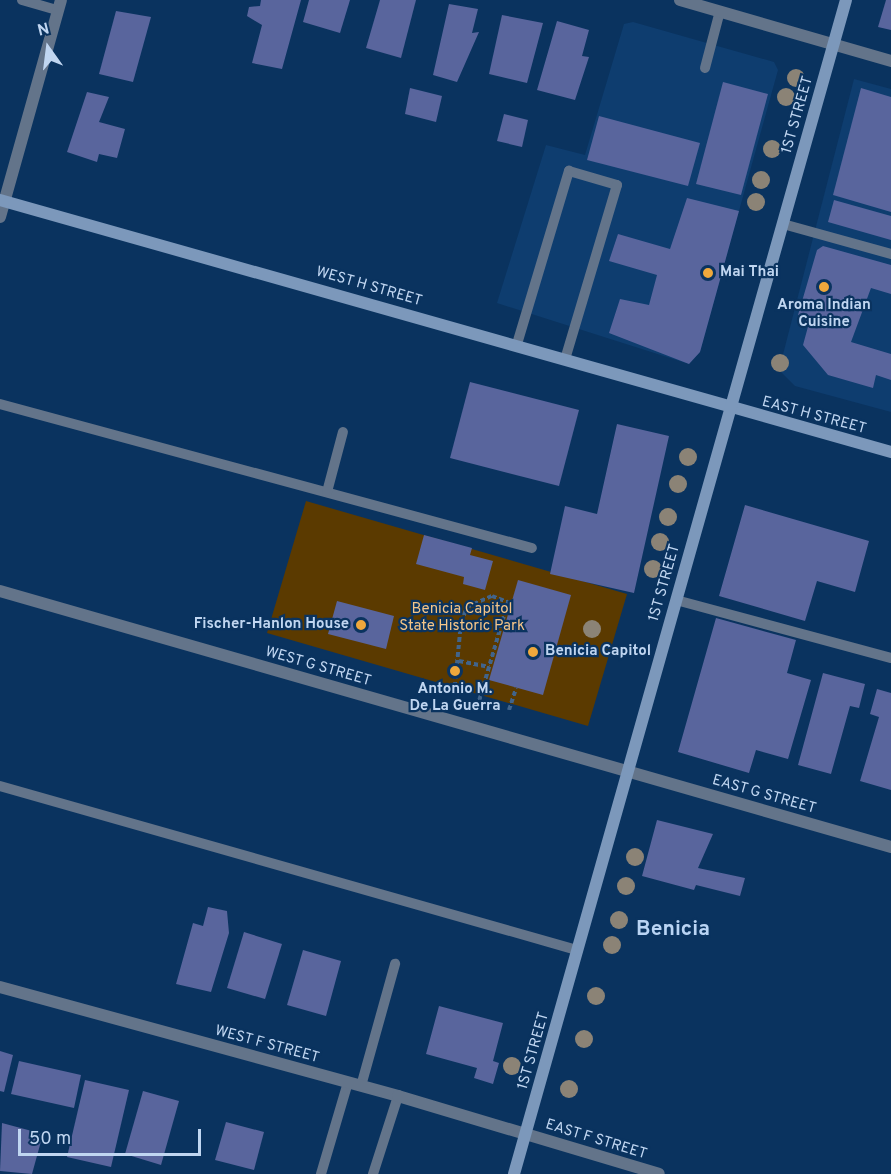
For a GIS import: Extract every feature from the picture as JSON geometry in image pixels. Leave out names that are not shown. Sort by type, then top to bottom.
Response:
[{"type":"main road","name":"1ST STREET","points":[[514,1174],[846,0]]},
{"type":"main road","name":"WEST H STREET","points":[[2,201],[517,344],[729,408]]},
{"type":"main road","name":"EAST H STREET","points":[[729,408],[891,452]]},
{"type":"street","points":[[680,0],[891,61]]},
{"type":"street","points":[[0,217],[2,201],[60,5]]},
{"type":"street","name":"WEST G STREET","points":[[0,591],[628,771]]},
{"type":"street","name":"EAST G STREET","points":[[628,771],[891,848]]},
{"type":"street","name":"WEST F STREET","points":[[0,987],[398,1096],[525,1134]]},
{"type":"street","name":"EAST F STREET","points":[[525,1134],[659,1174]]},
{"type":"lane","points":[[22,0],[60,5]]},
{"type":"lane","points":[[705,68],[720,11]]},
{"type":"lane","points":[[517,344],[569,171],[617,185],[565,359]]},
{"type":"lane","points":[[783,224],[891,254]]},
{"type":"lane","points":[[0,404],[532,548]]},
{"type":"lane","points":[[327,492],[343,432]]},
{"type":"lane","points":[[676,600],[891,658]]},
{"type":"lane","points":[[0,786],[578,950]]},
{"type":"lane","points":[[361,1086],[395,964]]},
{"type":"lane","points":[[321,1174],[348,1082]]},
{"type":"lane","points":[[373,1174],[398,1096]]},
{"type":"path","points":[[454,694],[461,622],[467,607],[492,596],[508,602],[480,701]]},
{"type":"path","points":[[459,661],[489,667]]},
{"type":"path","points":[[509,710],[516,688]]},
{"type":"shaded area","points":[[633,22],[774,62],[778,70],[700,352],[689,364],[497,303],[546,145],[585,155],[624,24]]},
{"type":"shaded area","points":[[854,79],[891,89],[891,412],[795,386],[779,370]]},
{"type":"green space","name":"Benicia Capitol State Historic Park","points":[[306,501],[627,594],[588,726],[267,633]]},
{"type":"building","points":[[261,0],[301,0],[282,69],[252,63],[262,25],[247,16],[249,7],[260,6]]},
{"type":"building","points":[[309,0],[350,0],[340,33],[303,22]]},
{"type":"building","points":[[380,0],[416,0],[401,58],[366,48]]},
{"type":"building","points":[[886,0],[891,0],[891,30],[878,27]]},
{"type":"building","points":[[449,4],[478,9],[472,33],[479,32],[457,82],[433,75]]},
{"type":"building","points":[[116,11],[151,17],[133,82],[99,74]]},
{"type":"building","points":[[502,15],[543,23],[527,83],[489,74]]},
{"type":"building","points":[[557,21],[589,30],[582,56],[589,57],[575,100],[537,90]]},
{"type":"building","points":[[723,82],[768,94],[741,195],[696,184]]},
{"type":"building","points":[[410,88],[442,96],[436,122],[405,114]]},
{"type":"building","points":[[861,88],[891,97],[891,212],[833,195]]},
{"type":"building","points":[[87,92],[109,97],[99,122],[125,129],[117,158],[99,154],[97,162],[67,152]]},
{"type":"building","points":[[504,114],[528,120],[522,147],[497,141]]},
{"type":"building","points":[[599,116],[700,143],[688,186],[587,160]]},
{"type":"building","points":[[687,198],[739,211],[700,352],[689,364],[609,333],[620,299],[649,305],[657,275],[609,261],[618,234],[670,249]]},
{"type":"building","points":[[834,200],[891,216],[891,240],[828,222]]},
{"type":"building","points":[[823,246],[891,265],[891,294],[871,288],[851,342],[891,354],[891,380],[876,375],[873,388],[828,375],[803,345],[809,323],[798,315],[817,250]]},
{"type":"building","points":[[470,382],[579,410],[559,486],[450,458]]},
{"type":"building","points":[[617,424],[669,436],[634,593],[550,574],[565,506],[597,514]]},
{"type":"building","points":[[745,505],[869,541],[855,592],[817,581],[805,621],[719,596]]},
{"type":"building","points":[[424,535],[472,548],[470,555],[493,561],[485,590],[463,584],[464,577],[416,564]]},
{"type":"building","points":[[518,580],[571,595],[543,695],[489,680]]},
{"type":"building","name":"Fischer-Hanlon House","points":[[337,601],[394,616],[386,649],[328,634]]},
{"type":"building","points":[[716,618],[796,640],[787,673],[811,680],[788,759],[756,750],[749,773],[678,752]]},
{"type":"building","points":[[823,673],[865,684],[859,708],[850,706],[831,774],[798,765]]},
{"type":"building","points":[[877,689],[891,693],[891,790],[860,781],[879,717],[870,714]]},
{"type":"building","points":[[657,820],[713,834],[698,868],[745,878],[740,896],[696,885],[694,890],[642,876]]},
{"type":"building","points":[[208,907],[227,911],[229,933],[211,992],[176,984],[193,923],[203,926]]},
{"type":"building","points":[[244,932],[282,944],[265,999],[227,988]]},
{"type":"building","points":[[303,950],[341,961],[326,1016],[287,1005]]},
{"type":"building","points":[[439,1006],[503,1023],[493,1061],[499,1063],[493,1084],[474,1078],[477,1068],[426,1054]]},
{"type":"building","points":[[0,1051],[13,1055],[4,1092],[0,1091]]},
{"type":"building","points":[[19,1061],[81,1075],[74,1108],[11,1094]]},
{"type":"building","points":[[85,1080],[129,1090],[111,1167],[67,1157]]},
{"type":"building","points":[[143,1091],[179,1101],[161,1165],[125,1154]]},
{"type":"building","points":[[226,1122],[264,1132],[254,1170],[215,1160]]},
{"type":"building","points":[[2,1123],[43,1134],[32,1174],[0,1171]]},
{"type":"place","name":"Mai Thai","points":[[708,273]]},
{"type":"place","name":"Aroma Indian Cuisine","points":[[824,287]]},
{"type":"place","name":"Fischer-Hanlon House","points":[[361,625]]},
{"type":"place","name":"Benicia Capitol","points":[[533,652]]},
{"type":"place","name":"Antonio M. De La Guerra","points":[[455,671]]},
{"type":"district","name":"Benicia","points":[[673,930]]}]
